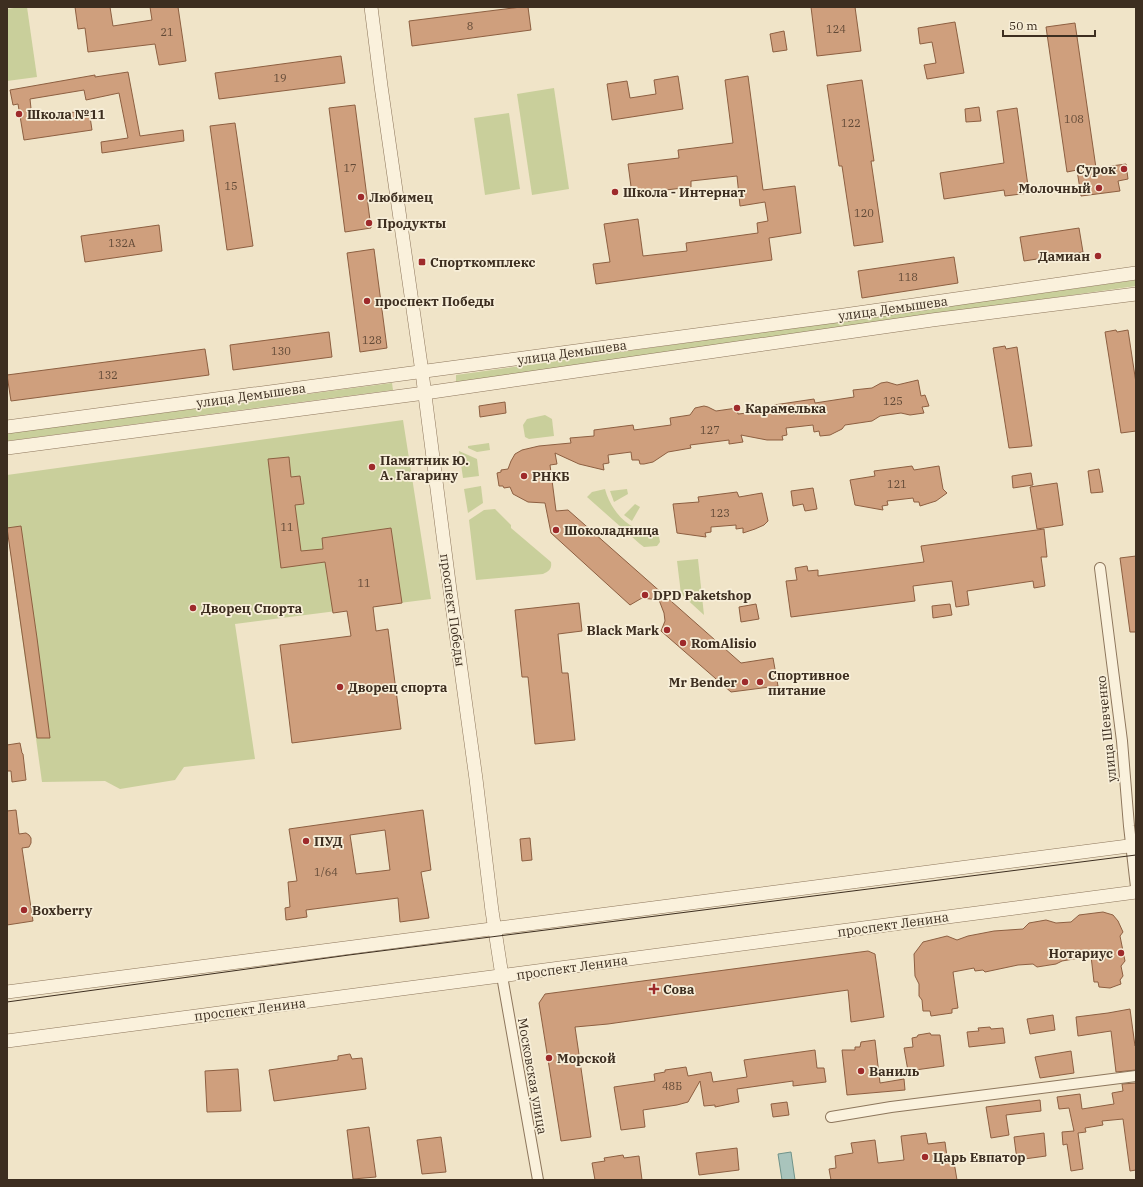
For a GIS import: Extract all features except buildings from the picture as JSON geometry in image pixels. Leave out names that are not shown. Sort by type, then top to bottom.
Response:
[{"type":"street","name":"проспект Победы","points":[[371,7],[425,393],[502,976]]},
{"type":"street","name":"улица Демышева","points":[[7,427],[844,315],[1136,273]]},
{"type":"street","name":"улица Демышева","points":[[7,448],[425,393],[932,320],[1136,294]]},
{"type":"street","name":"улица Шевченко","points":[[1100,568],[1134,845],[1136,887]]},
{"type":"street","points":[[7,992],[1134,845]]},
{"type":"street","name":"проспект Ленина","points":[[7,1041],[1136,892]]},
{"type":"street","name":"Московская улица","points":[[502,976],[538,1180]]},
{"type":"street","points":[[831,1117],[891,1107],[1136,1076]]},
{"type":"green space","points":[[27,7],[37,77],[7,81],[7,9]]},
{"type":"green space","points":[[554,88],[569,189],[532,195],[517,94]]},
{"type":"green space","points":[[509,113],[520,189],[485,195],[474,118]]},
{"type":"green space","points":[[1136,280],[1136,286],[456,382],[456,375]]},
{"type":"green space","points":[[392,383],[393,390],[7,441],[7,433]]},
{"type":"green space","points":[[545,415],[552,419],[554,436],[529,439],[525,437],[523,425],[527,419]]},
{"type":"green space","name":"Дворец Спорта","points":[[403,420],[431,599],[235,624],[255,759],[184,767],[175,780],[120,789],[105,781],[42,782],[7,528],[7,475]]},
{"type":"green space","points":[[489,443],[490,450],[477,452],[468,448],[468,446]]},
{"type":"green space","points":[[459,451],[477,459],[479,476],[463,478]]},
{"type":"green space","points":[[481,486],[483,503],[468,513],[464,489]]},
{"type":"green space","points":[[605,489],[612,506],[631,526],[648,531],[658,531],[660,542],[657,546],[644,547],[587,497],[592,492]]},
{"type":"green space","points":[[627,489],[628,494],[614,502],[610,491]]},
{"type":"green space","points":[[635,504],[640,507],[632,521],[624,515]]},
{"type":"green space","points":[[495,509],[511,525],[511,528],[551,562],[551,566],[548,571],[543,574],[476,580],[469,520],[484,510]]},
{"type":"green space","points":[[698,559],[704,615],[681,594],[677,561]]},
{"type":"water","points":[[791,1152],[795,1180],[782,1180],[778,1154]]},
{"type":"tram line","points":[[7,1002],[349,955],[1136,855]]},
{"type":"place","name":"Школа №11","points":[[19,114]]},
{"type":"place","name":"Сурок","points":[[1124,169]]},
{"type":"place","name":"Молочный","points":[[1099,188]]},
{"type":"place","name":"Школа - Интернат","points":[[615,192]]},
{"type":"place","name":"Любимец","points":[[361,197]]},
{"type":"place","name":"Продукты","points":[[369,223]]},
{"type":"place","name":"Дамиан","points":[[1098,256]]},
{"type":"place","name":"Спорткомплекс","points":[[422,262]]},
{"type":"place","name":"проспект Победы","points":[[367,301]]},
{"type":"place","name":"Карамелька","points":[[737,408]]},
{"type":"place","name":"Памятник Ю. А. Гагарину","points":[[372,467]]},
{"type":"place","name":"РНКБ","points":[[524,476]]},
{"type":"place","name":"Шоколадница","points":[[556,530]]},
{"type":"place","name":"DPD Paketshop","points":[[645,595]]},
{"type":"place","name":"Дворец Спорта","points":[[193,608]]},
{"type":"place","name":"Black Mark","points":[[667,630]]},
{"type":"place","name":"RomAlisio","points":[[683,643]]},
{"type":"place","name":"Mr Bender","points":[[745,682]]},
{"type":"place","name":"Спортивное питание","points":[[760,682]]},
{"type":"place","name":"Дворец спорта","points":[[340,687]]},
{"type":"place","name":"ПУД","points":[[306,841]]},
{"type":"place","name":"Boxberry","points":[[24,910]]},
{"type":"place","name":"Нотариус","points":[[1121,953]]},
{"type":"place","name":"Сова","points":[[654,989]]},
{"type":"place","name":"Морской","points":[[549,1058]]},
{"type":"place","name":"Ваниль","points":[[861,1071]]},
{"type":"place","name":"Царь Евпатор","points":[[925,1157]]}]
